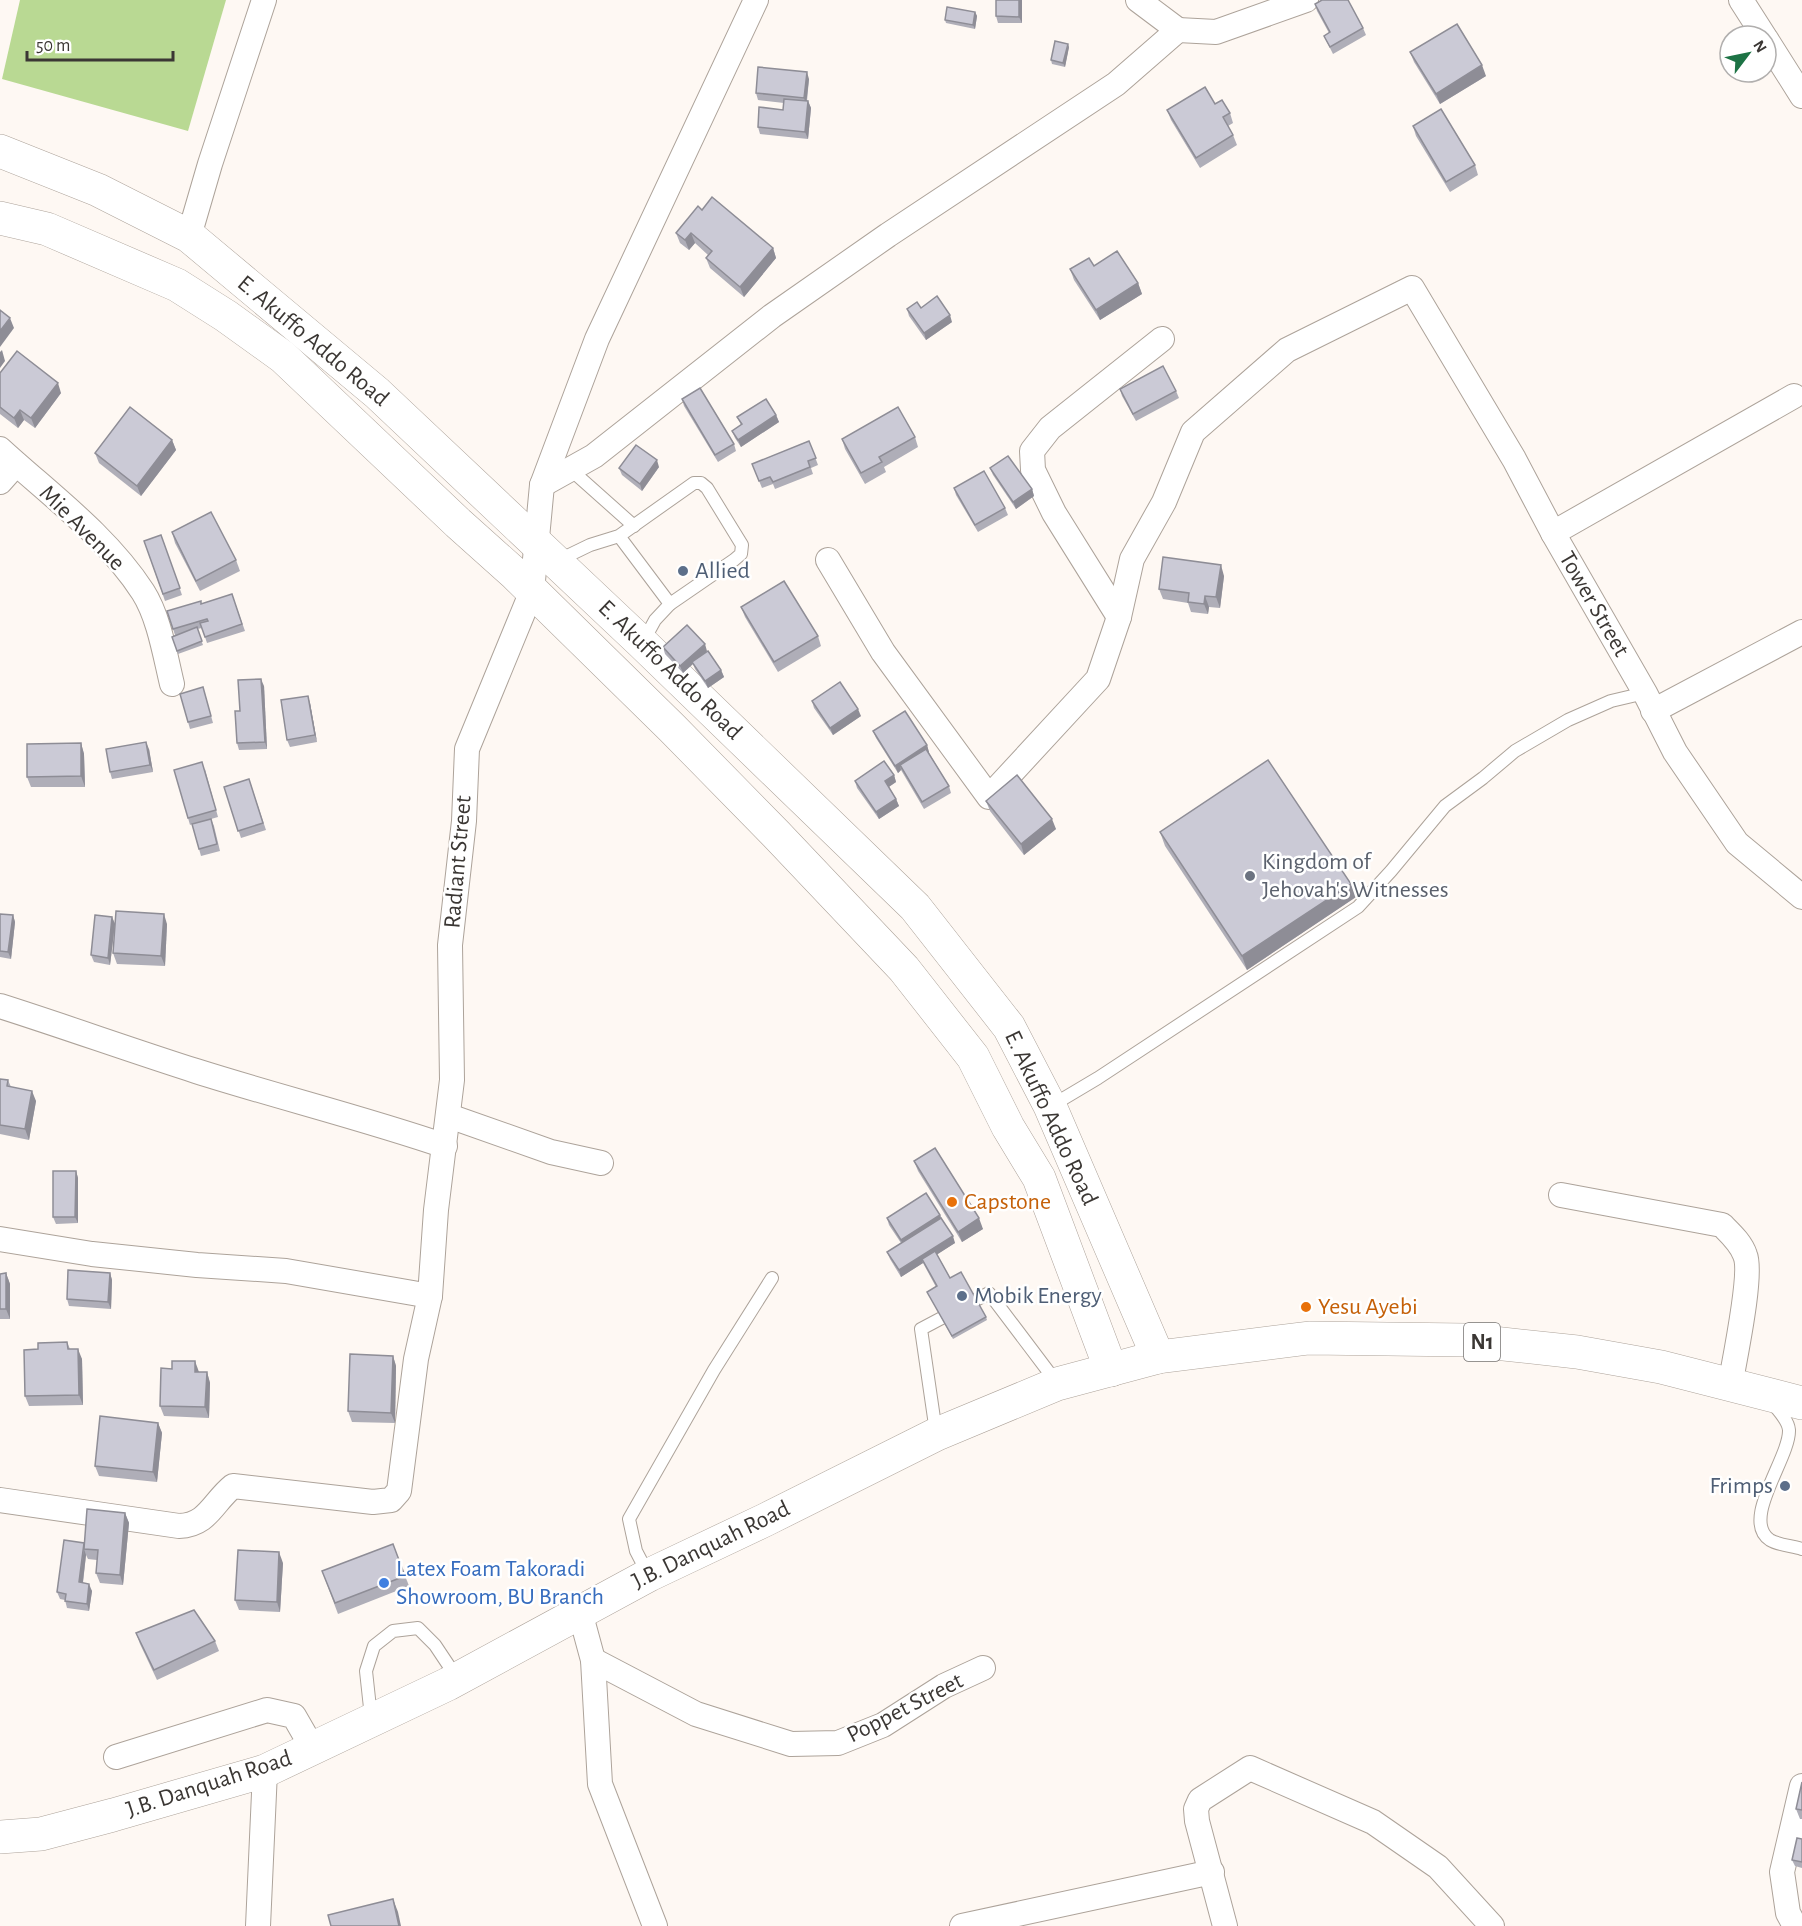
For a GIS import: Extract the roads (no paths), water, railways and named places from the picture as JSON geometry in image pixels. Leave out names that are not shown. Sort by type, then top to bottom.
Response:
[{"type":"main road","name":"E. Akuffo Addo Road","points":[[0,151],[98,190],[189,236],[377,393],[642,643],[915,907],[1010,1027],[1050,1106],[1158,1357]]},
{"type":"main road","name":"E. Akuffo Addo Road","points":[[0,218],[47,229],[177,285],[226,316],[283,357],[532,591],[672,728],[881,944],[904,969],[973,1057],[1008,1127],[1039,1178],[1111,1370]]},
{"type":"main road","name":"N1","points":[[1158,1357],[1309,1338],[1466,1340],[1577,1352],[1661,1367],[1802,1403]]},
{"type":"main road","name":"J.B. Danquah Road","points":[[0,1838],[52,1831],[265,1771],[458,1679],[649,1575],[937,1434],[1057,1384],[1158,1357]]},
{"type":"street","points":[[189,236],[217,141],[264,0]]},
{"type":"street","name":"Radiant Street","points":[[0,1500],[191,1526],[202,1520],[224,1493],[233,1486],[373,1502],[391,1500],[399,1491],[416,1359],[430,1296],[436,1210],[449,1116],[452,1080],[450,945],[464,821],[467,749],[546,552],[542,485],[597,339],[756,0]]},
{"type":"street","points":[[1138,0],[1178,30],[1216,32],[1306,0]]},
{"type":"street","points":[[1741,0],[1756,24]]},
{"type":"street","points":[[542,485],[594,456],[781,310],[888,235],[1116,84],[1178,30]]},
{"type":"street","points":[[1778,58],[1802,96]]},
{"type":"street","name":"Tower Street","points":[[1119,617],[1132,559],[1164,502],[1193,432],[1287,350],[1412,288],[1514,459],[1675,752],[1737,843],[1802,897]]},
{"type":"street","points":[[828,560],[883,651],[989,797],[1098,679],[1119,617],[1054,513],[1033,470],[1032,451],[1050,428],[1162,339]]},
{"type":"street","points":[[1553,533],[1794,396]]},
{"type":"street","points":[[0,482],[8,456]]},
{"type":"street","name":"Mie Avenue","points":[[8,456],[101,540],[144,593],[159,629],[172,684]]},
{"type":"street","points":[[1649,702],[1802,632]]},
{"type":"street","points":[[0,1006],[196,1071],[385,1126],[445,1146]]},
{"type":"street","points":[[449,1116],[551,1152],[601,1163]]},
{"type":"street","points":[[1562,1195],[1722,1225],[1734,1236],[1746,1256],[1748,1276],[1730,1386]]},
{"type":"street","points":[[0,1239],[92,1254],[286,1271],[430,1296]]},
{"type":"street","points":[[580,1612],[593,1660],[600,1784],[655,1926]]},
{"type":"street","name":"Poppet Street","points":[[593,1660],[696,1714],[791,1744],[838,1743],[883,1725],[944,1686],[983,1668]]},
{"type":"street","points":[[116,1756],[267,1710],[294,1716],[313,1749]]},
{"type":"street","points":[[1225,1926],[1197,1821],[1196,1809],[1200,1800],[1250,1768],[1373,1822],[1438,1867],[1492,1926]]},
{"type":"street","points":[[258,1926],[265,1771]]},
{"type":"street","points":[[1795,1926],[1788,1913],[1782,1872],[1802,1786]]},
{"type":"street","points":[[962,1926],[1212,1872]]},
{"type":"lane","points":[[570,469],[634,526]]},
{"type":"lane","points":[[546,552],[590,545],[619,536],[693,483],[701,483],[742,545],[741,554],[670,604],[655,620],[642,643]]},
{"type":"lane","points":[[619,536],[670,604]]},
{"type":"lane","points":[[1050,1106],[1108,1072],[1358,907],[1391,872],[1445,806],[1515,751],[1600,705],[1611,701],[1649,702]]},
{"type":"lane","points":[[649,1575],[636,1551],[629,1520],[714,1370],[771,1278]]},
{"type":"lane","points":[[937,1434],[921,1329],[989,1293],[1057,1384]]},
{"type":"lane","points":[[1766,1395],[1783,1416],[1789,1430],[1759,1516],[1762,1530],[1770,1540],[1802,1549]]},
{"type":"lane","points":[[372,1721],[366,1671],[374,1646],[393,1631],[418,1628],[435,1645],[458,1679]]},
{"type":"place","name":"Allied","points":[[683,571]]},
{"type":"place","name":"Kingdom of Jehovah's Witnesses","points":[[1250,876]]},
{"type":"place","name":"Capstone","points":[[952,1202]]},
{"type":"place","name":"Mobik Energy","points":[[962,1296]]},
{"type":"place","name":"Yesu Ayebi","points":[[1306,1307]]},
{"type":"place","name":"Frimps","points":[[1785,1486]]},
{"type":"place","name":"Latex Foam Takoradi Showroom, BU Branch","points":[[384,1583]]}]
